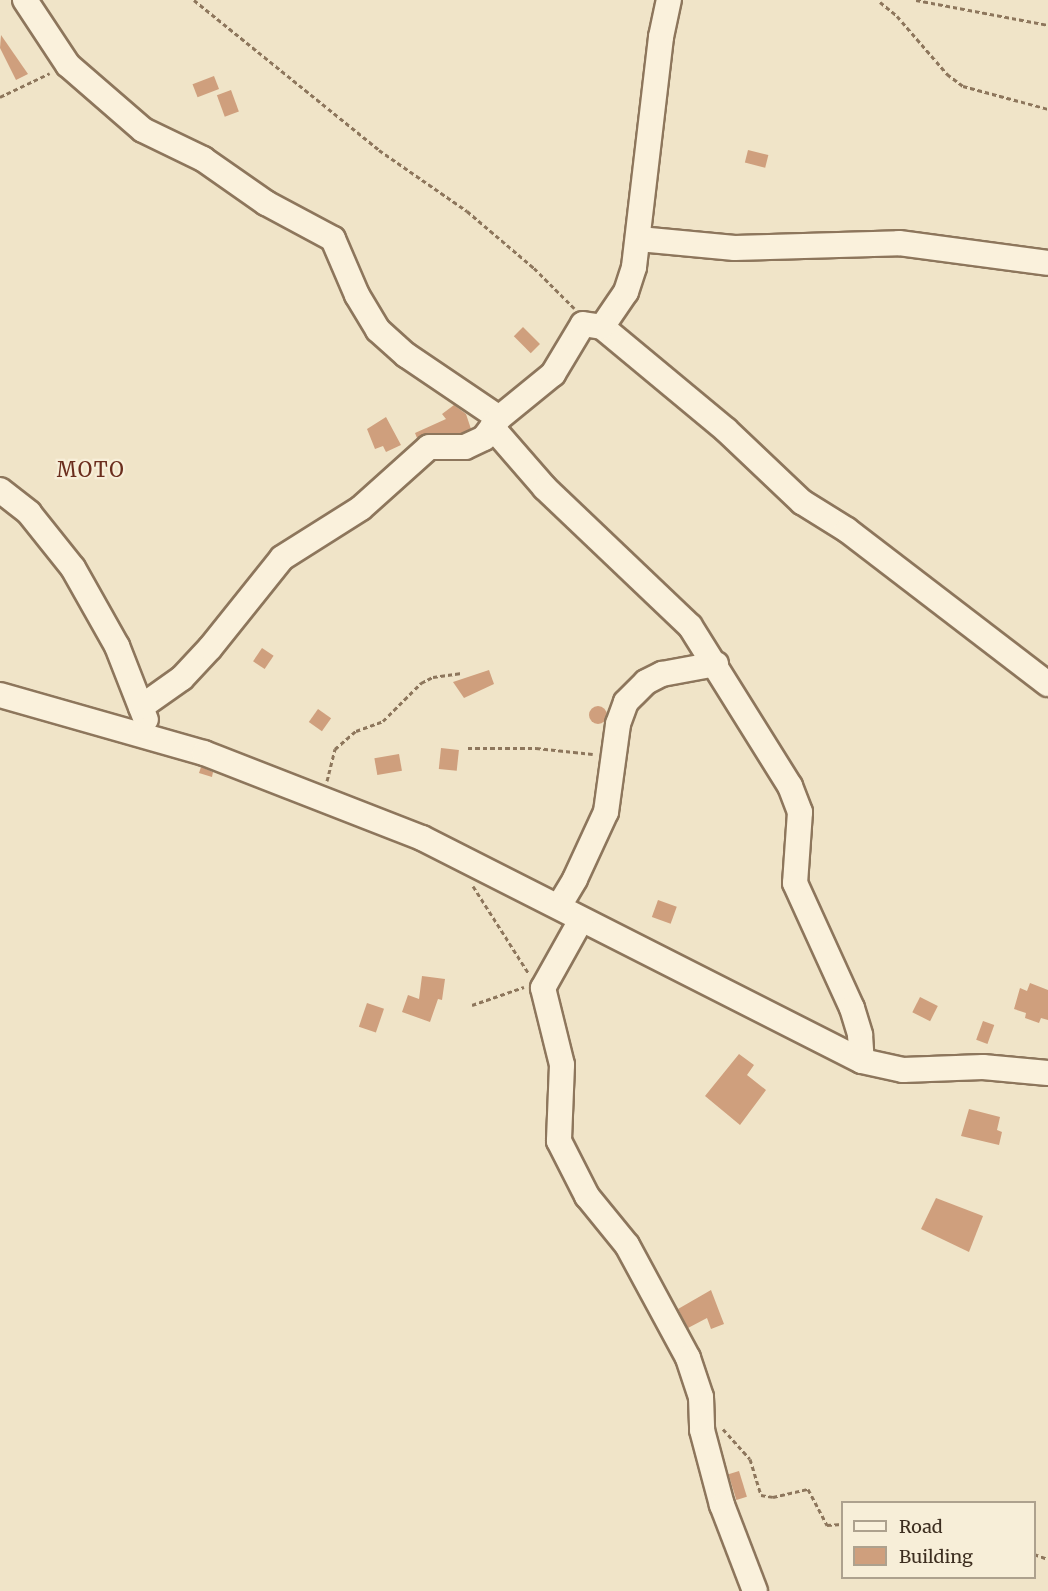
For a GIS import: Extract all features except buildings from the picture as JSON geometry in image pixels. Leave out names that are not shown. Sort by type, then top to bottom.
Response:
[{"type":"street","points":[[25,0],[68,65],[143,130],[203,159],[266,203],[333,238],[357,295],[378,330],[406,355],[496,423],[545,488],[690,626],[716,664],[798,803],[801,822],[795,884],[852,1008],[860,1035],[862,1061]]},
{"type":"street","points":[[141,707],[182,678],[210,648],[282,558],[361,508],[429,447],[473,445],[553,374],[575,333],[595,325],[626,292],[639,239],[661,37],[669,0]]},
{"type":"street","points":[[639,239],[735,248],[899,243],[1048,263]]},
{"type":"street","points":[[595,325],[726,430],[802,502],[847,530],[1048,684]]},
{"type":"street","points":[[0,490],[29,513],[73,568],[117,646],[151,737]]},
{"type":"street","points":[[559,906],[606,812],[621,713],[635,690],[662,674],[716,664]]},
{"type":"street","points":[[0,695],[151,737],[248,768],[422,838],[862,1061],[903,1070],[983,1067],[1048,1073]]},
{"type":"street","points":[[581,920],[541,988],[562,1065],[557,1125],[563,1152],[587,1196],[627,1245],[681,1344],[696,1380],[703,1409],[702,1430],[722,1505],[755,1591]]},
{"type":"path","points":[[194,0],[379,150],[467,211],[534,268],[595,325]]},
{"type":"path","points":[[916,0],[1048,25]]},
{"type":"path","points":[[880,2],[897,16],[946,74],[963,86],[1048,109]]},
{"type":"path","points":[[0,97],[68,65]]},
{"type":"path","points":[[327,800],[327,772],[335,749],[356,731],[383,721],[421,683],[433,677],[462,673]]},
{"type":"path","points":[[468,748],[536,748],[613,756]]},
{"type":"path","points":[[467,879],[541,988]]},
{"type":"path","points":[[472,1005],[516,987],[541,988]]},
{"type":"path","points":[[703,1409],[747,1454],[761,1495],[773,1497],[808,1489],[827,1525],[841,1524]]},
{"type":"district","name":"MOTO","points":[[91,469]]}]
